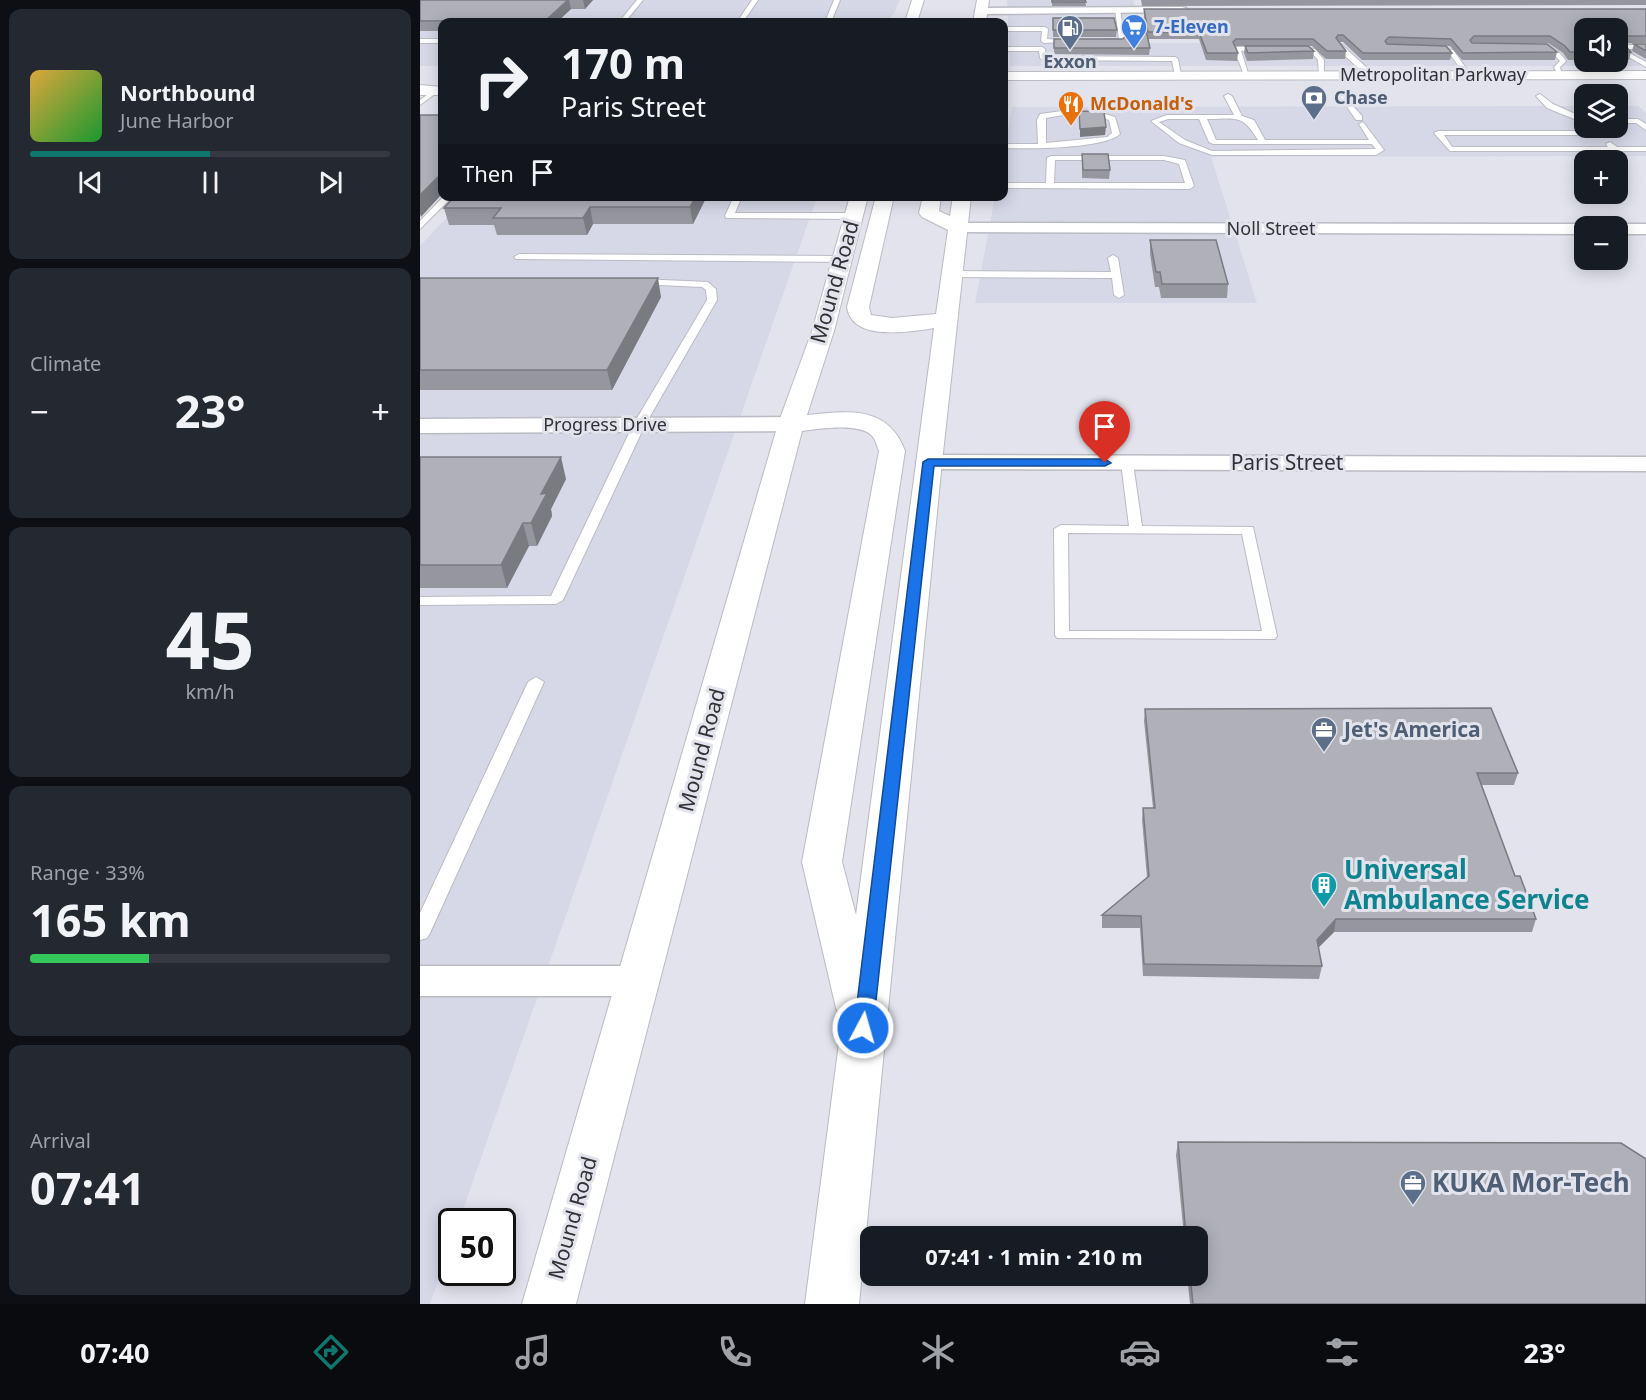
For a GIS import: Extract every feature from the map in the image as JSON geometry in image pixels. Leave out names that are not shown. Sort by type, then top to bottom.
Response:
[{"type":"main road","points":[[912,18],[918,0]]},
{"type":"main road","points":[[1436,75],[1451,82],[1453,89],[1449,93]]},
{"type":"main road","points":[[1585,84],[1601,75]]},
{"type":"main road","name":"Metropolitan Parkway","points":[[1008,76],[1646,75]]},
{"type":"main road","points":[[420,90],[438,91]]},
{"type":"main road","points":[[1222,96],[1251,96]]},
{"type":"main road","name":"Metropolitan Parkway","points":[[1336,96],[1363,96]]},
{"type":"main road","name":"Metropolitan Parkway","points":[[1534,96],[1562,96]]},
{"type":"main road","points":[[1069,105],[1093,97]]},
{"type":"main road","points":[[884,201],[858,307],[860,317],[864,321],[894,324],[929,323],[946,318]]},
{"type":"main road","points":[[931,201],[929,213],[959,228]]},
{"type":"main road","points":[[831,1304],[928,462],[962,201]]},
{"type":"main road","name":"Mound Road","points":[[549,1304],[791,424],[823,331],[844,259],[856,206]]},
{"type":"main road","points":[[791,424],[842,421],[874,426],[884,433],[892,451],[822,862],[863,1028]]},
{"type":"street","points":[[978,10],[1118,16],[1199,10]]},
{"type":"street","name":"Noll Street","points":[[959,228],[1574,229]]},
{"type":"street","points":[[1628,229],[1646,229]]},
{"type":"street","name":"Progress Drive","points":[[420,426],[791,424]]},
{"type":"street","name":"Paris Street","points":[[928,462],[1646,464]]},
{"type":"street","points":[[420,981],[639,981]]},
{"type":"lane","points":[[625,18],[640,0]]},
{"type":"lane","points":[[743,18],[754,0]]},
{"type":"lane","points":[[830,18],[837,0]]},
{"type":"lane","points":[[1100,41],[1122,41],[1118,16],[1108,21]]},
{"type":"lane","points":[[1008,29],[1045,25],[1044,41],[1077,41]]},
{"type":"lane","points":[[420,41],[438,41]]},
{"type":"lane","points":[[1339,45],[1347,58],[1362,67],[1369,75]]},
{"type":"lane","points":[[1526,47],[1548,47],[1560,56],[1563,61],[1557,67],[1560,75]]},
{"type":"lane","points":[[1646,47],[1624,47],[1629,55],[1646,65]]},
{"type":"lane","points":[[1247,75],[1237,49],[1271,48]]},
{"type":"lane","points":[[1281,48],[1313,50],[1321,60],[1322,75]]},
{"type":"lane","points":[[1418,48],[1441,48],[1451,51],[1468,75]]},
{"type":"lane","points":[[1008,49],[1042,49],[1043,58],[1175,59],[1178,75]]},
{"type":"lane","points":[[420,103],[438,92]]},
{"type":"lane","points":[[1222,96],[1239,117]]},
{"type":"lane","points":[[1263,142],[1251,122],[1239,117],[1167,117],[1155,121],[1179,141],[1195,149],[1221,153],[1370,153],[1380,150],[1361,121],[1336,96]]},
{"type":"lane","points":[[1534,96],[1574,117]]},
{"type":"lane","points":[[1008,146],[1042,146],[1109,139],[1116,134],[1112,119],[1069,105],[1043,116],[1041,120],[1042,146]]},
{"type":"lane","points":[[1202,117],[1213,142],[1375,142]]},
{"type":"lane","points":[[1628,121],[1638,121],[1646,128]]},
{"type":"lane","points":[[1574,130],[1438,133],[1450,149],[1646,149]]},
{"type":"lane","points":[[1603,138],[1615,149]]},
{"type":"lane","points":[[1008,186],[1050,187],[1190,186],[1182,162],[1164,158],[1051,158],[1050,187]]},
{"type":"lane","points":[[420,226],[444,201]]},
{"type":"lane","points":[[736,201],[729,216],[856,206]]},
{"type":"lane","points":[[519,257],[844,259]]},
{"type":"lane","points":[[1113,258],[1119,295]]},
{"type":"lane","points":[[952,274],[1116,275]]},
{"type":"lane","points":[[420,601],[555,600],[639,425],[712,300],[711,289],[705,284],[630,282]]},
{"type":"lane","points":[[1127,463],[1136,530]]},
{"type":"lane","points":[[1061,529],[1136,530],[1248,530],[1270,636],[1062,635],[1061,529]]},
{"type":"lane","points":[[420,933],[536,682]]},
{"type":"shaded area","points":[[420,0],[900,0],[890,18],[438,18],[438,66],[420,66]]},
{"type":"shaded area","points":[[1007,0],[1133,0],[1143,43],[1574,42],[1574,66],[1010,66]]},
{"type":"shaded area","points":[[1628,42],[1646,42],[1646,66],[1628,66]]},
{"type":"shaded area","points":[[1574,106],[1574,138],[1628,138],[1628,106],[1638,106],[1646,113],[1646,156],[1628,156],[1628,150],[1574,150],[1574,156],[1211,157],[1257,303],[975,303],[994,201],[1008,201],[1008,130],[1012,107]]},
{"type":"shaded area","points":[[462,201],[816,201],[464,1208],[438,1208],[438,1281],[430,1304],[420,1304],[420,246]]},
{"type":"building","points":[[420,0],[568,0],[548,18],[438,18],[438,21],[420,21]]},
{"type":"building","points":[[1052,0],[1085,0],[1086,2],[1052,2]]},
{"type":"building","points":[[1144,9],[1646,9],[1646,36],[1628,36],[1628,18],[1574,18],[1574,52],[1570,52],[1550,36],[1474,36],[1470,40],[1472,43],[1547,44],[1557,52],[1463,53],[1451,39],[1389,37],[1385,41],[1387,44],[1446,46],[1452,53],[1363,53],[1343,35],[1338,35],[1336,38],[1346,51],[1327,51],[1313,39],[1236,39],[1233,42],[1238,53],[1207,53],[1199,32],[1148,32]]},
{"type":"building","points":[[1053,18],[1114,18],[1117,30],[1053,30]]},
{"type":"building","points":[[1125,21],[1145,26],[1150,48],[1054,48],[1054,39],[1123,39],[1127,34]]},
{"type":"building","points":[[1634,44],[1646,44],[1646,51]]},
{"type":"building","points":[[1245,46],[1308,46],[1314,51],[1248,53]]},
{"type":"building","points":[[1079,111],[1104,112],[1106,127],[1080,129]]},
{"type":"building","points":[[420,115],[438,115],[438,177],[420,195]]},
{"type":"building","points":[[1082,154],[1108,154],[1110,170],[1083,170]]},
{"type":"building","points":[[450,201],[693,201],[690,207],[590,207],[583,218],[493,218],[501,208],[444,208]]},
{"type":"building","points":[[1150,240],[1216,240],[1228,284],[1162,284],[1160,272],[1156,272]]},
{"type":"building","points":[[420,278],[658,278],[607,370],[420,370]]},
{"type":"building","points":[[420,457],[561,457],[541,494],[547,493],[531,523],[523,523],[501,565],[420,565]]},
{"type":"building","points":[[1491,708],[1518,773],[1477,773],[1515,876],[1520,876],[1536,919],[1336,919],[1317,940],[1322,966],[1144,964],[1141,916],[1102,915],[1149,876],[1143,808],[1155,808],[1145,709]]},
{"type":"building","name":"KUKA Mor-Tech","points":[[1178,1142],[1621,1143],[1646,1159],[1646,1304],[1193,1304],[1191,1286],[1208,1286],[1208,1226],[1185,1226]]},
{"type":"place","name":"7-Eleven","points":[[1134,50]]},
{"type":"place","name":"Exxon","points":[[1070,51]]},
{"type":"place","name":"Chase","points":[[1314,121]]},
{"type":"place","name":"McDonald's","points":[[1071,127]]},
{"type":"place","name":"Jet's America","points":[[1324,753]]},
{"type":"place","name":"Universal Ambulance Service","points":[[1324,908]]},
{"type":"place","name":"KUKA Mor-Tech","points":[[1413,1206]]},
{"type":"route","points":[[863,1028],[928,462],[1105,463]]}]
